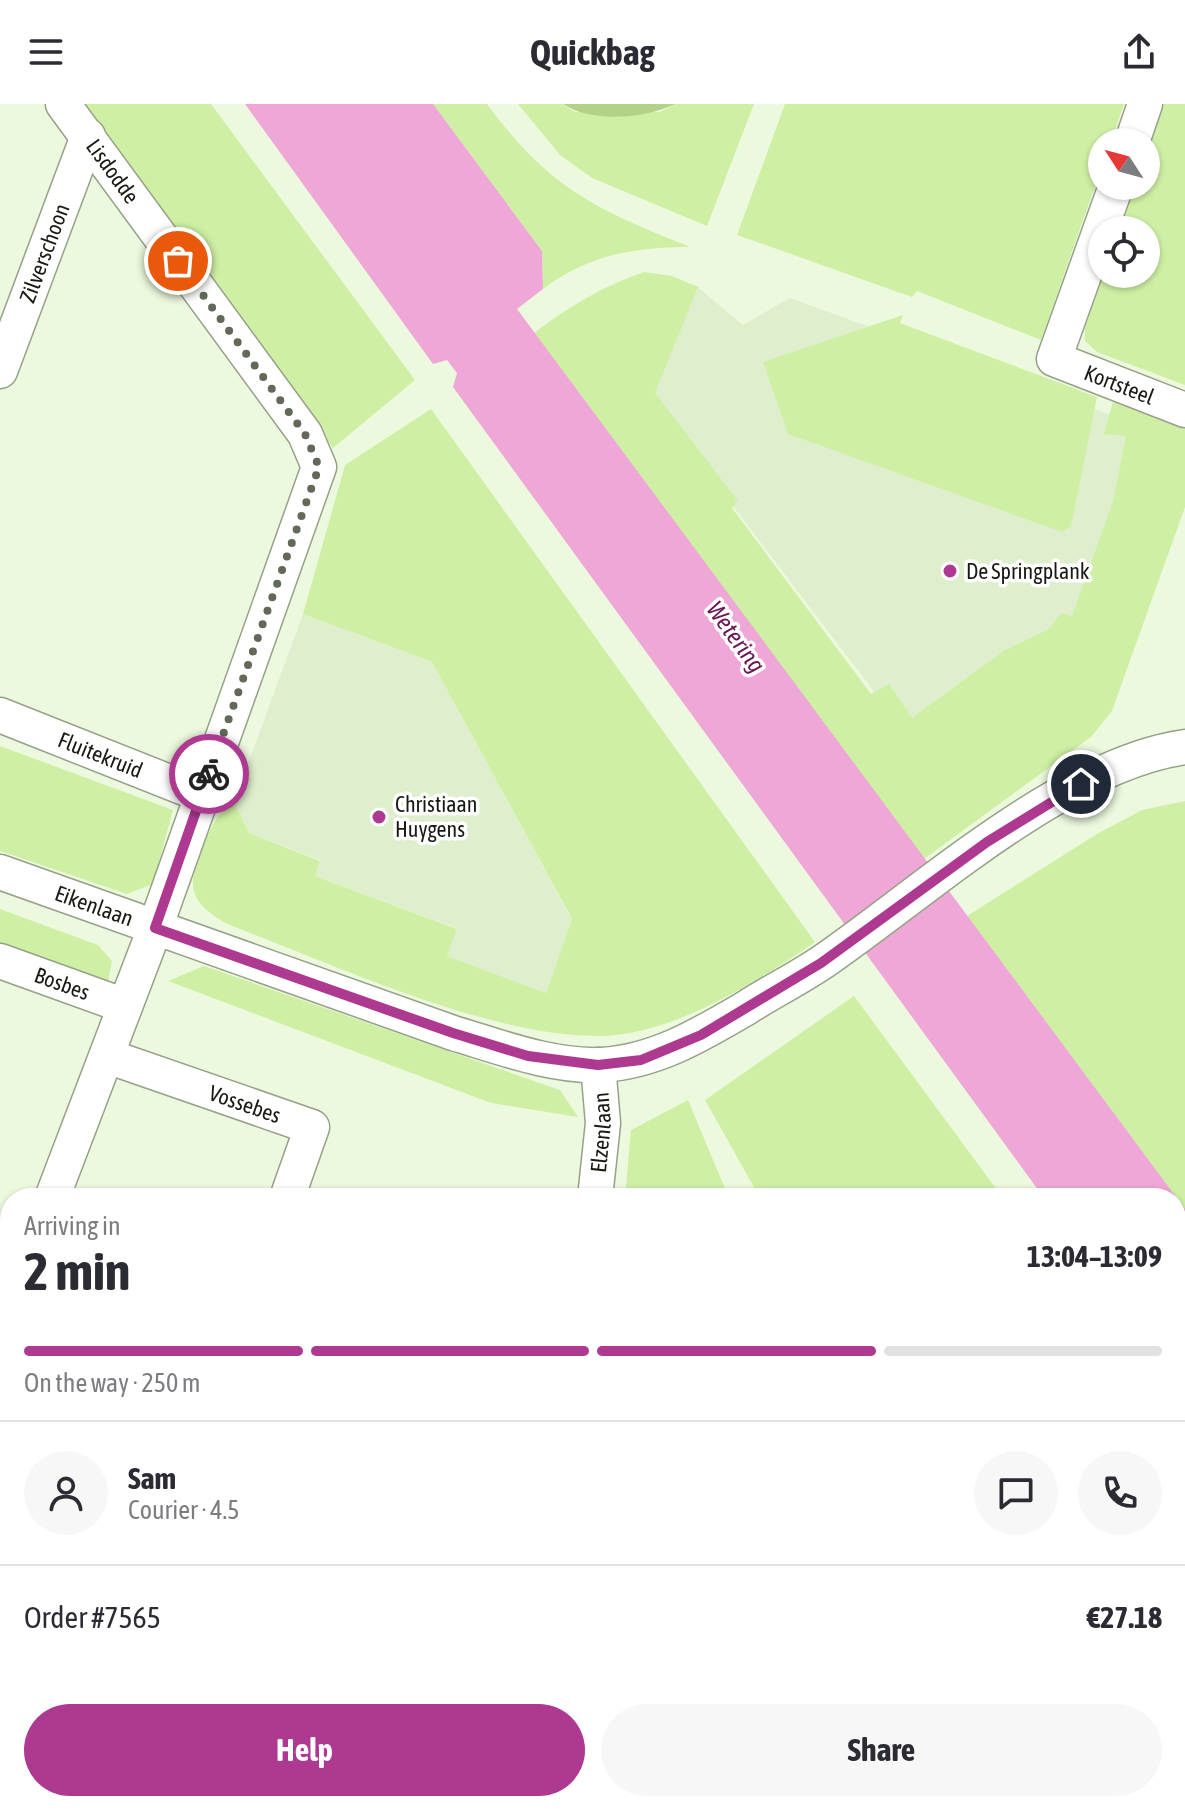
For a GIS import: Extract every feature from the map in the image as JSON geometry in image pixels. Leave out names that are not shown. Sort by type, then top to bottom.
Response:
[{"type":"street","name":"Lisdodde","points":[[63,104],[305,434],[319,467],[155,928]]},
{"type":"street","points":[[1137,128],[1145,104]]},
{"type":"street","name":"Zilverschoon","points":[[0,371],[88,136]]},
{"type":"street","name":"Kortsteel","points":[[1111,200],[1054,359],[1185,410]]},
{"type":"street","name":"Fluitekruid","points":[[0,715],[202,795]]},
{"type":"street","name":"Eikenlaan","points":[[0,872],[453,1033],[528,1056],[598,1065],[641,1060],[701,1035],[821,963],[987,842],[1081,784],[1150,752],[1185,747]]},
{"type":"street","points":[[56,1188],[155,928]]},
{"type":"street","name":"Bosbes","points":[[0,961],[125,1006]]},
{"type":"street","name":"Vossebes","points":[[107,1056],[312,1127],[291,1188]]},
{"type":"street","name":"Elzenlaan","points":[[596,1188],[603,1123],[598,1065]]},
{"type":"shaded area","name":"De Springplank","points":[[694,284],[743,325],[790,298],[1144,427],[1105,637],[952,794],[732,505],[649,388]]},
{"type":"shaded area","name":"Christiaan Huygens","points":[[303,614],[432,662],[572,920],[546,993],[447,956],[456,928],[315,876],[320,860],[249,833],[234,802]]},
{"type":"green space","points":[[82,104],[211,104],[415,380],[333,448]]},
{"type":"green space","points":[[433,104],[487,104],[532,157],[576,193],[627,220],[690,247],[612,255],[577,268],[543,289],[542,251]]},
{"type":"green space","points":[[518,104],[562,104],[575,112],[660,112],[675,104],[754,104],[707,226],[592,178],[560,155]]},
{"type":"green space","points":[[563,104],[675,104],[649,113],[618,117],[588,114]]},
{"type":"green space","points":[[785,104],[1124,104],[1116,128],[1088,128],[1090,200],[1041,340],[917,291],[912,297],[737,235]]},
{"type":"green space","points":[[1164,104],[1185,104],[1185,385],[1097,352],[1085,341],[1085,328],[1099,288],[1160,288],[1160,216],[1125,216],[1130,200],[1160,200],[1160,128],[1156,128]]},
{"type":"green space","points":[[644,272],[672,276],[698,287],[655,393],[738,501],[732,508],[871,694],[889,684],[912,718],[1005,650],[1047,630],[1062,613],[1072,616],[1113,501],[1126,436],[1104,434],[1113,402],[1185,428],[1185,507],[1112,711],[1091,737],[924,859],[534,333],[586,298]]},
{"type":"green space","points":[[903,315],[900,323],[1097,397],[1071,526],[1062,532],[788,434],[763,362]]},
{"type":"green space","points":[[431,409],[815,942],[767,974],[684,1017],[627,1034],[599,1036],[555,1033],[509,1024],[413,996],[232,926],[217,918],[198,901],[194,891],[194,869],[216,819],[234,802],[249,833],[320,861],[315,876],[457,929],[447,956],[546,993],[572,919],[432,662],[303,614],[345,465]]},
{"type":"green space","points":[[0,746],[173,810],[153,884],[127,894],[0,851]]},
{"type":"green space","points":[[1185,801],[1185,1188],[1169,1188],[967,916],[1097,834],[1142,810]]},
{"type":"green space","points":[[0,909],[98,945],[112,961],[108,982],[0,952]]},
{"type":"green space","points":[[204,966],[560,1090],[578,1117],[491,1103],[168,981]]},
{"type":"green space","points":[[854,996],[996,1188],[754,1188],[705,1100]]},
{"type":"green space","points":[[688,1100],[725,1188],[626,1188],[631,1130]]},
{"type":"water","name":"Wetering","points":[[245,104],[433,104],[542,251],[543,289],[517,309],[1169,1188],[1037,1188],[453,387],[457,373],[447,360],[433,364]]},
{"type":"way so far","points":[[178,261],[305,434],[319,467],[209,774]]},
{"type":"place","name":"De Springplank","points":[[950,571]]},
{"type":"place","name":"Christiaan Huygens","points":[[379,817]]},
{"type":"route","points":[[209,774],[155,928],[453,1033],[528,1056],[598,1065],[641,1060],[701,1035],[821,963],[987,842],[1081,784]]}]
